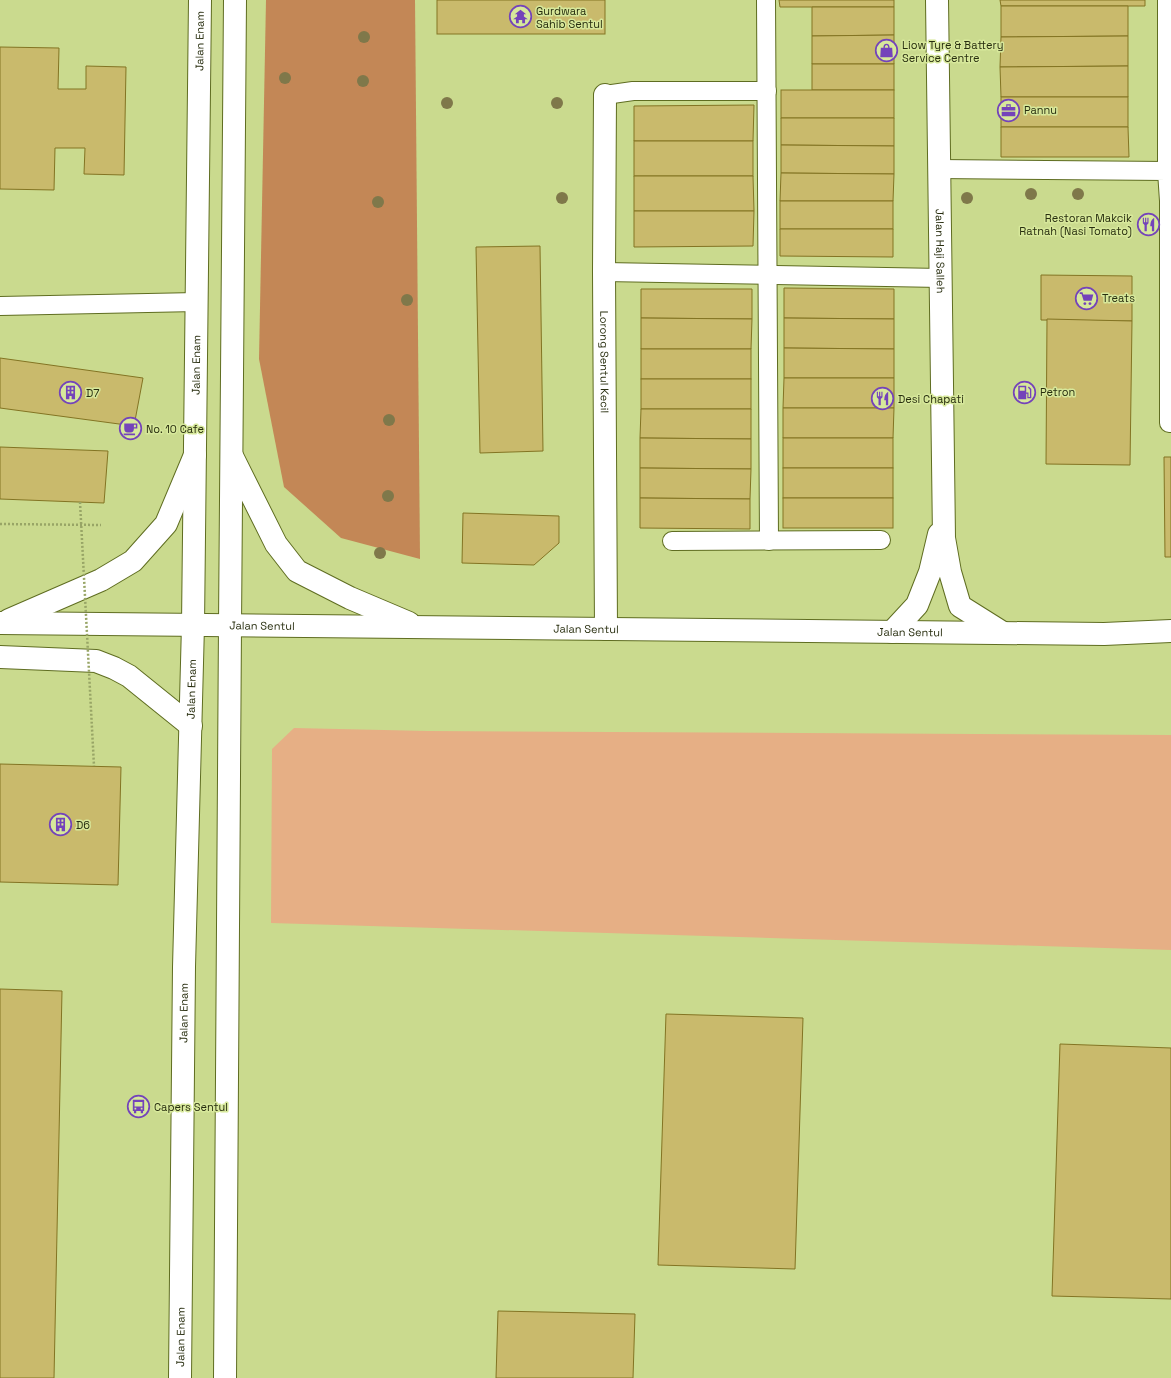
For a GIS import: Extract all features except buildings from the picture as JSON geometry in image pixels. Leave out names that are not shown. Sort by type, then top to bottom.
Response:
[{"type":"main road","name":"Jalan Enam","points":[[180,1378],[184,967],[193,625],[200,0]]},
{"type":"main road","points":[[225,1378],[235,0]]},
{"type":"main road","name":"Jalan Haji Salleh","points":[[937,0],[945,544],[950,572],[960,606],[1003,634]]},
{"type":"main road","name":"Lorong Sentul Kecil","points":[[605,95],[604,272],[606,629]]},
{"type":"main road","points":[[1,623],[101,580],[133,561],[166,524],[195,455]]},
{"type":"main road","points":[[232,456],[276,544],[297,571],[350,598],[420,627]]},
{"type":"main road","name":"Jalan Haji Salleh","points":[[892,632],[917,605],[932,565],[939,537],[944,503]]},
{"type":"main road","name":"Jalan Sentul","points":[[1,623],[1003,634],[1104,634],[1171,631]]},
{"type":"main road","points":[[0,657],[96,661],[129,676],[191,726]]},
{"type":"lane","points":[[766,0],[769,541]]},
{"type":"lane","points":[[1167,0],[1167,172],[1170,201],[1169,423],[1171,423]]},
{"type":"lane","points":[[605,95],[633,91],[767,91]]},
{"type":"lane","points":[[939,169],[1167,172]]},
{"type":"lane","points":[[604,272],[941,278]]},
{"type":"lane","points":[[0,306],[196,302]]},
{"type":"lane","points":[[672,541],[881,540]]},
{"type":"path","points":[[80,502],[94,766]]},
{"type":"path","points":[[0,524],[101,525]]},
{"type":"shaded area","points":[[266,0],[415,0],[420,559],[341,538],[284,487],[259,359]]},
{"type":"shaded area","points":[[294,728],[428,731],[1171,735],[1171,950],[271,923],[272,749]]},
{"type":"place","name":"Gurdwara Sahib Sentul","points":[[521,17]]},
{"type":"place","name":"Liow Tyre & Battery Service Centre","points":[[886,51]]},
{"type":"place","name":"Pannu","points":[[1008,110]]},
{"type":"place","name":"Restoran Makcik Ratnah (Nasi Tomato)","points":[[1148,224]]},
{"type":"place","name":"Treats","points":[[1086,298]]},
{"type":"place","name":"Petron","points":[[1024,392]]},
{"type":"place","name":"D7","points":[[70,393]]},
{"type":"place","name":"Desi Chapati","points":[[882,399]]},
{"type":"place","name":"No. 10 Cafe","points":[[130,429]]},
{"type":"place","name":"D6","points":[[60,825]]},
{"type":"place","name":"Capers Sentul","points":[[138,1107]]}]
